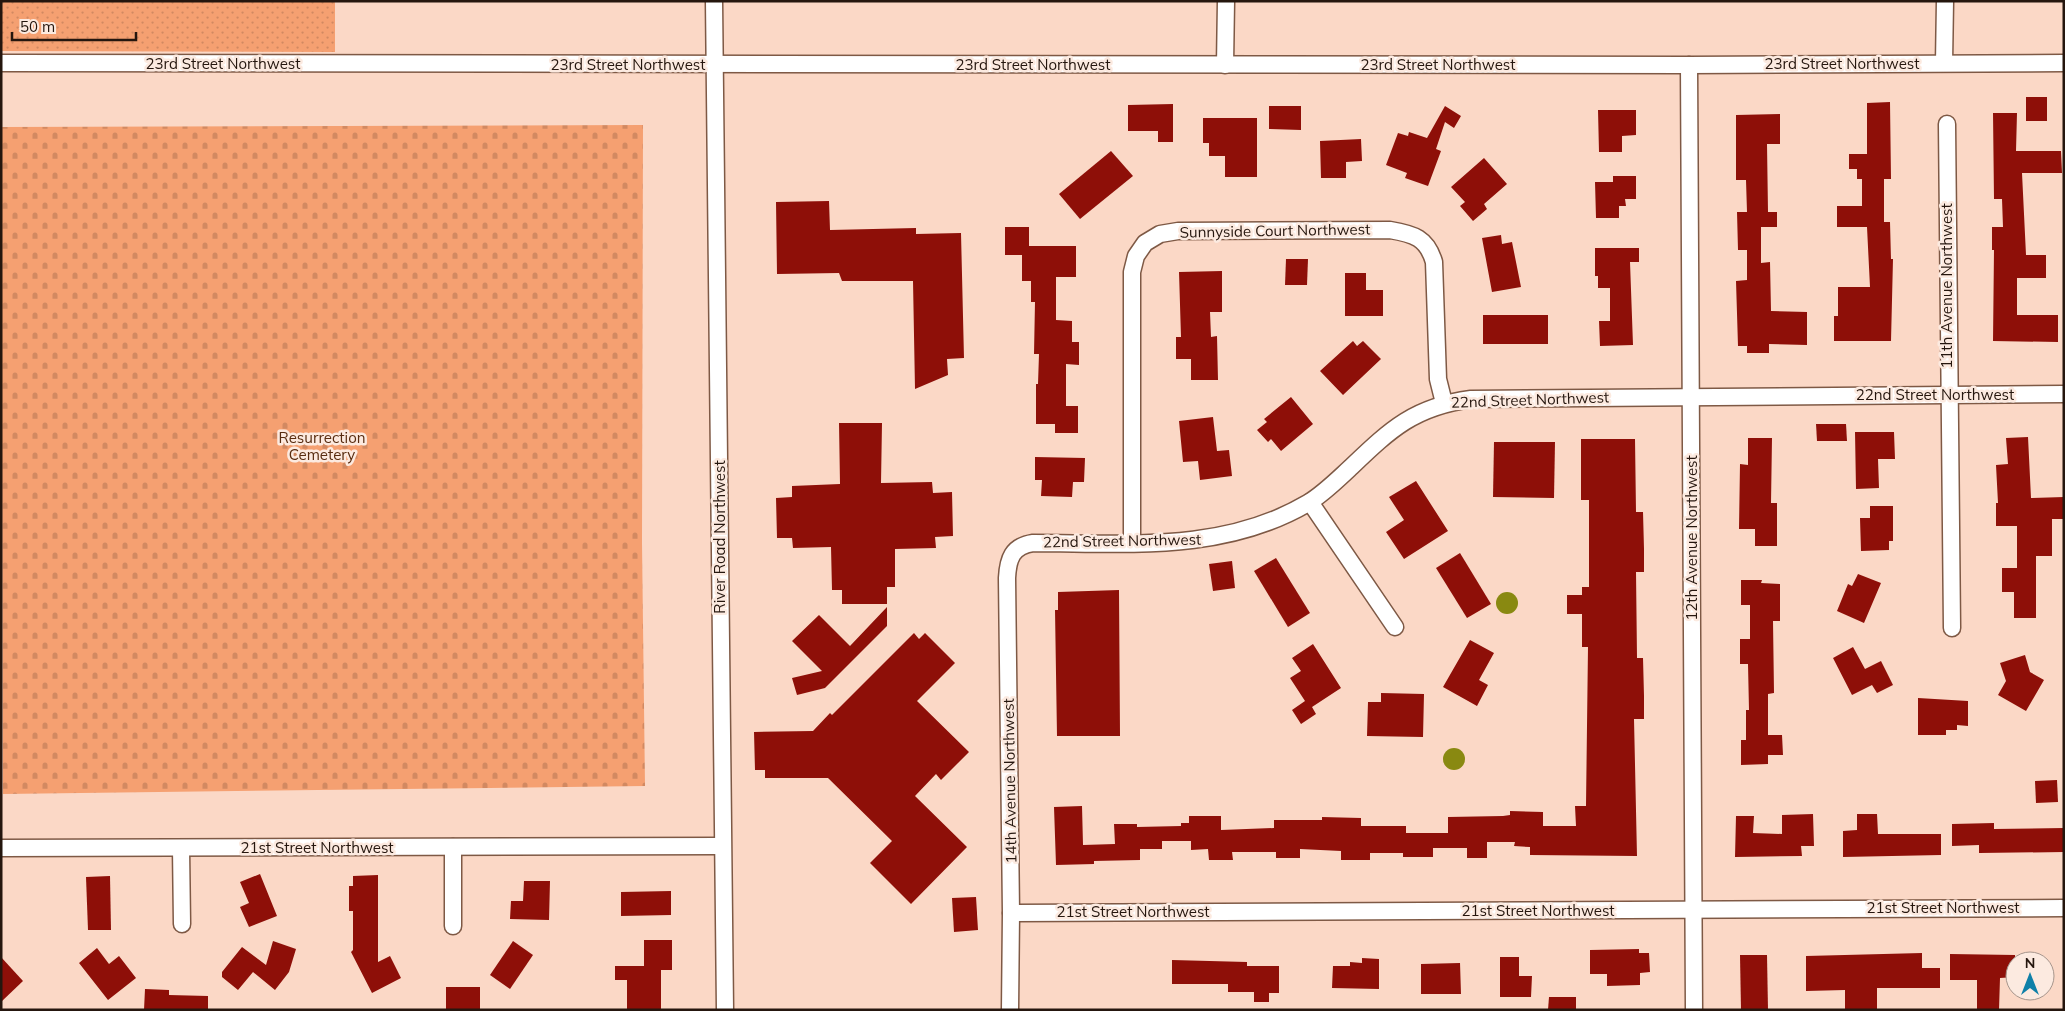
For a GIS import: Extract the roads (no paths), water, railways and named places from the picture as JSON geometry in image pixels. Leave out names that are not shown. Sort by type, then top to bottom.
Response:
[{"type":"street","name":"River Road Northwest","points":[[714,1],[725,1010]]},
{"type":"street","points":[[1226,1],[1226,65]]},
{"type":"street","points":[[1944,63],[1945,1]]},
{"type":"street","name":"23rd Street Northwest","points":[[1,63],[1689,66],[2064,63]]},
{"type":"street","name":"12th Avenue Northwest","points":[[1689,66],[1694,1010]]},
{"type":"street","name":"11th Avenue Northwest","points":[[1946,124],[1952,628]]},
{"type":"street","name":"Sunnyside Court Northwest","points":[[1132,543],[1132,272],[1136,256],[1145,243],[1160,234],[1196,230],[1390,230],[1406,233],[1421,239],[1431,250],[1434,262],[1438,379],[1444,403]]},
{"type":"street","name":"22nd Street Northwest","points":[[1012,553],[1025,544],[1033,543],[1200,541],[1229,535],[1287,514],[1310,502],[1389,432],[1410,417],[1444,403],[1471,399],[2064,394]]},
{"type":"street","points":[[1310,502],[1395,627]]},
{"type":"street","name":"14th Avenue Northwest","points":[[1010,1010],[1011,913],[1007,578],[1008,560],[1012,553]]},
{"type":"street","name":"21st Street Northwest","points":[[1,848],[722,846]]},
{"type":"street","points":[[453,847],[453,926]]},
{"type":"street","points":[[181,848],[182,924]]},
{"type":"street","name":"21st Street Northwest","points":[[1011,913],[2064,908]]},
{"type":"park label","name":"Resurrection Cemetery","points":[[322,446]]}]
